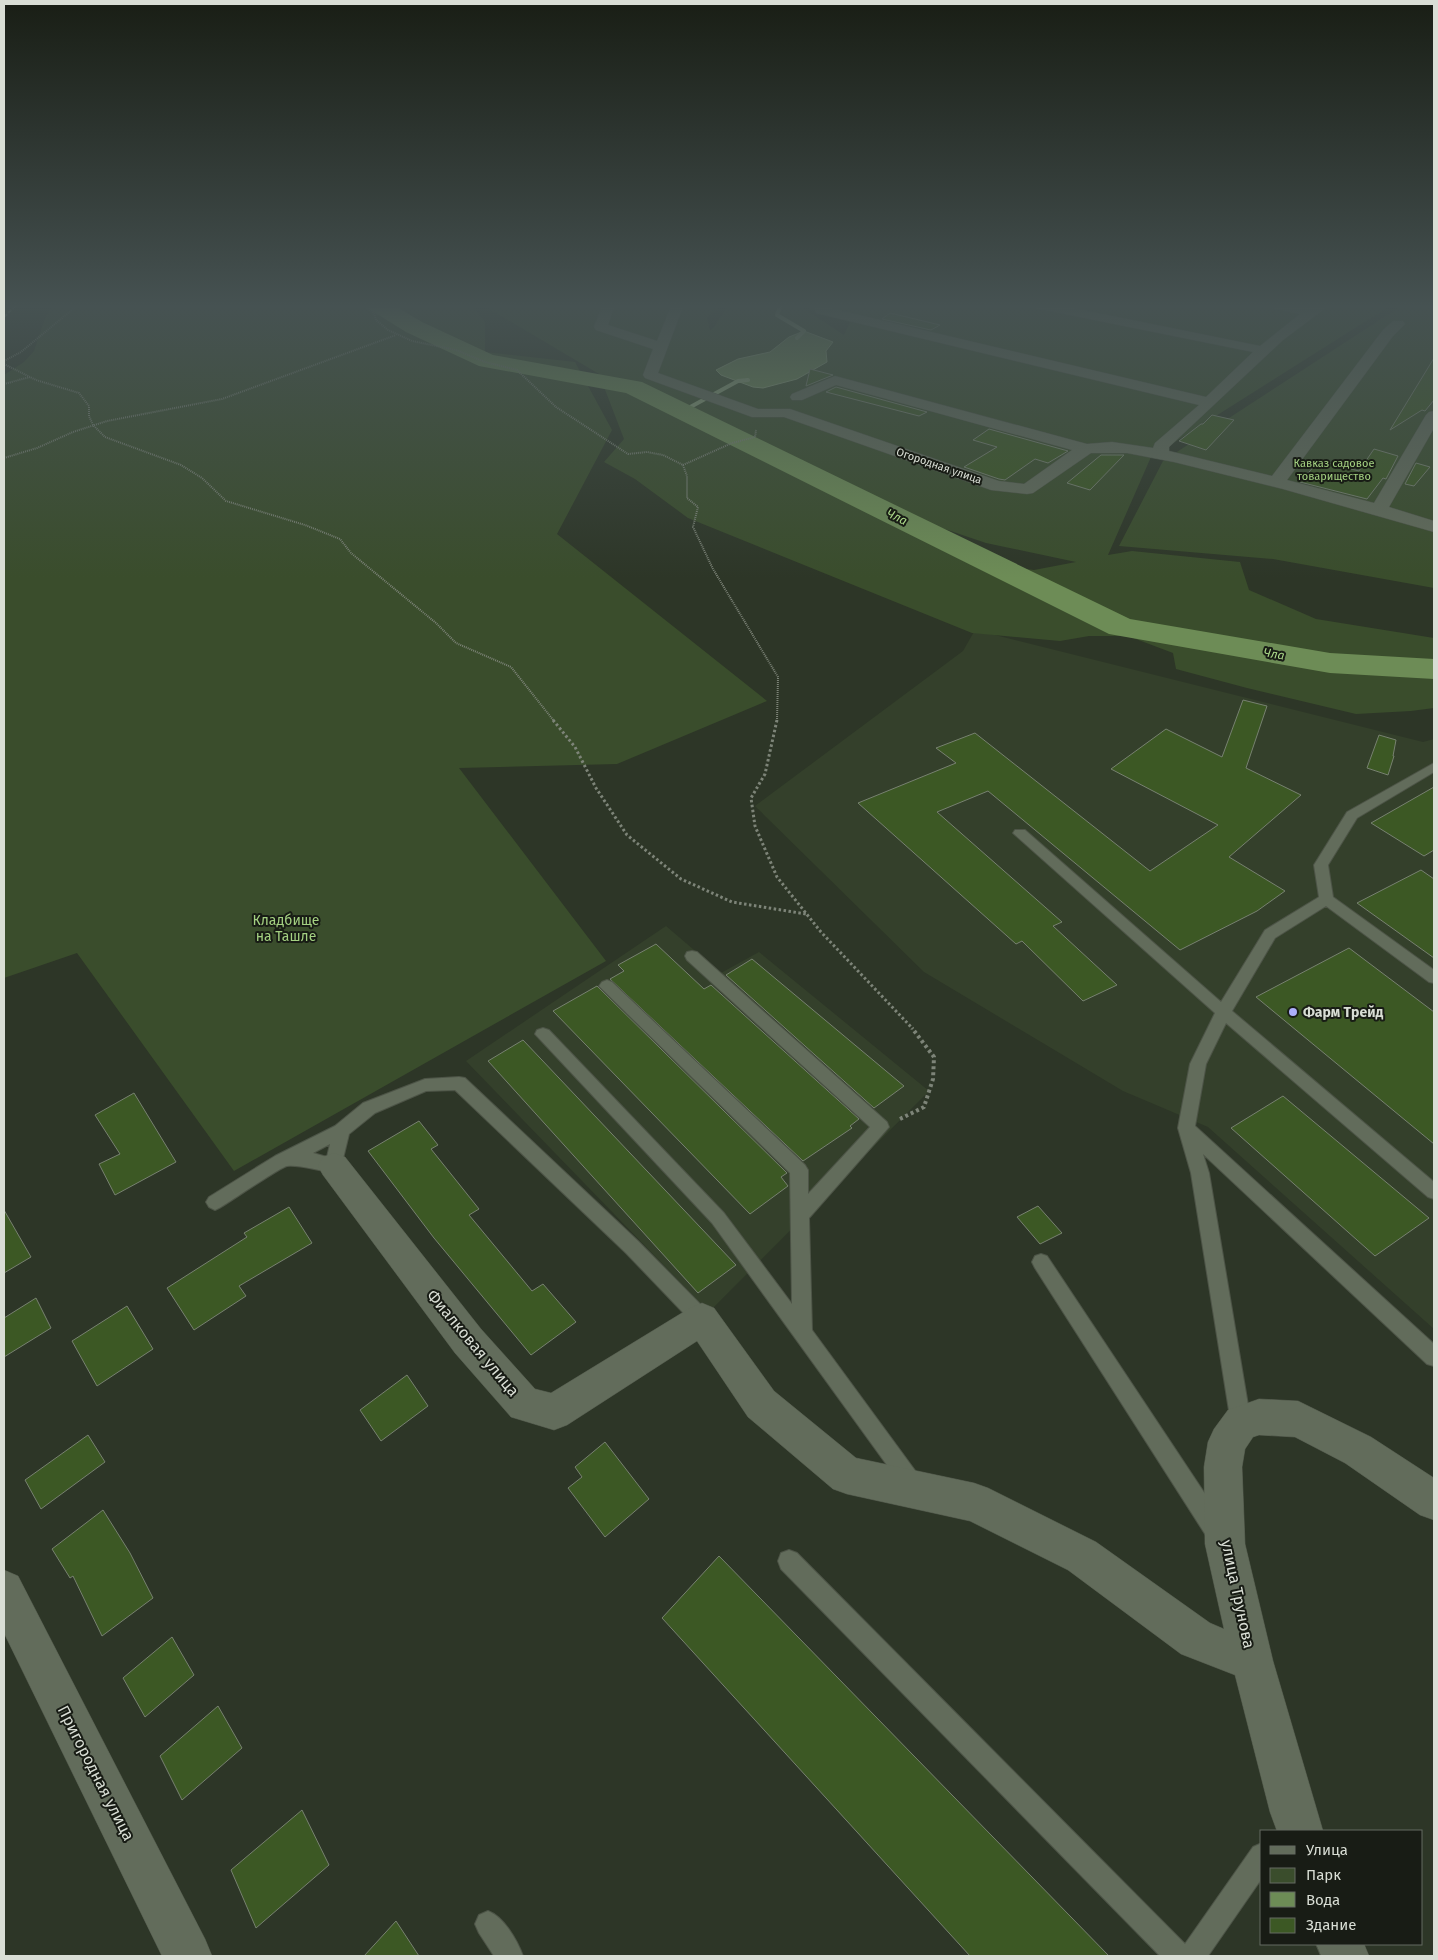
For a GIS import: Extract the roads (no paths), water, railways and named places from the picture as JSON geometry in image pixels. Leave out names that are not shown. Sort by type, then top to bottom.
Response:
[{"type":"street","name":"Огородная улица","points":[[706,395],[757,414],[785,412],[996,486],[1028,489],[1086,449]]},
{"type":"street","name":"Огородная улица","points":[[891,395],[1086,449],[1104,446],[1161,454],[1278,482],[1379,509],[1434,527]]},
{"type":"street","points":[[1183,395],[1208,403]]},
{"type":"street","points":[[1161,454],[1161,446],[1216,395]]},
{"type":"street","points":[[1278,482],[1280,476],[1341,395]]},
{"type":"street","points":[[1379,509],[1434,415]]},
{"type":"street","name":"Фиалковая улица","points":[[334,1166],[468,1341],[524,1404],[554,1412],[702,1319]]},
{"type":"street","points":[[702,1319],[761,1404],[847,1474],[974,1502],[1082,1556],[1196,1639],[1252,1660]]},
{"type":"street","points":[[1241,1423],[1259,1416],[1298,1419],[1358,1450],[1434,1501]]},
{"type":"street","name":"улица Трунова","points":[[1241,1423],[1227,1442],[1223,1467],[1225,1544],[1291,1825]]},
{"type":"street","name":"Пригородная улица","points":[[4,1590],[188,1956]]},
{"type":"lane","points":[[1434,767],[1352,815],[1321,865],[1326,899],[1434,978]]},
{"type":"lane","points":[[1020,833],[1224,1012],[1434,1192]]},
{"type":"lane","points":[[1241,1423],[1200,1173],[1186,1128],[1198,1064],[1224,1012],[1270,934],[1326,899]]},
{"type":"lane","points":[[692,956],[881,1128],[800,1215]]},
{"type":"lane","points":[[607,986],[800,1170],[802,1332]]},
{"type":"lane","points":[[543,1034],[718,1218],[916,1488]]},
{"type":"lane","points":[[215,1202],[281,1161],[341,1130],[369,1108],[425,1085],[460,1083],[632,1247],[702,1319]]},
{"type":"lane","points":[[1186,1128],[1434,1356]]},
{"type":"lane","points":[[281,1161],[308,1159],[334,1166],[341,1130]]},
{"type":"lane","points":[[1041,1262],[1225,1544]]},
{"type":"lane","points":[[789,1561],[1178,1956]]},
{"type":"lane","points":[[1192,1956],[1260,1859]]},
{"type":"lane","points":[[488,1924],[510,1956]]},
{"type":"waterway","name":"Чла","points":[[650,395],[1121,627],[1330,663],[1434,669]]},
{"type":"waterway","points":[[683,411],[711,395]]},
{"type":"place","name":"Фарм Трейд","points":[[1293,1012]]},
{"type":"park label","name":"Кавказ садовое товарищество","points":[[1334,469]]},
{"type":"park label","name":"Кладбище на Ташле","points":[[286,928]]}]
